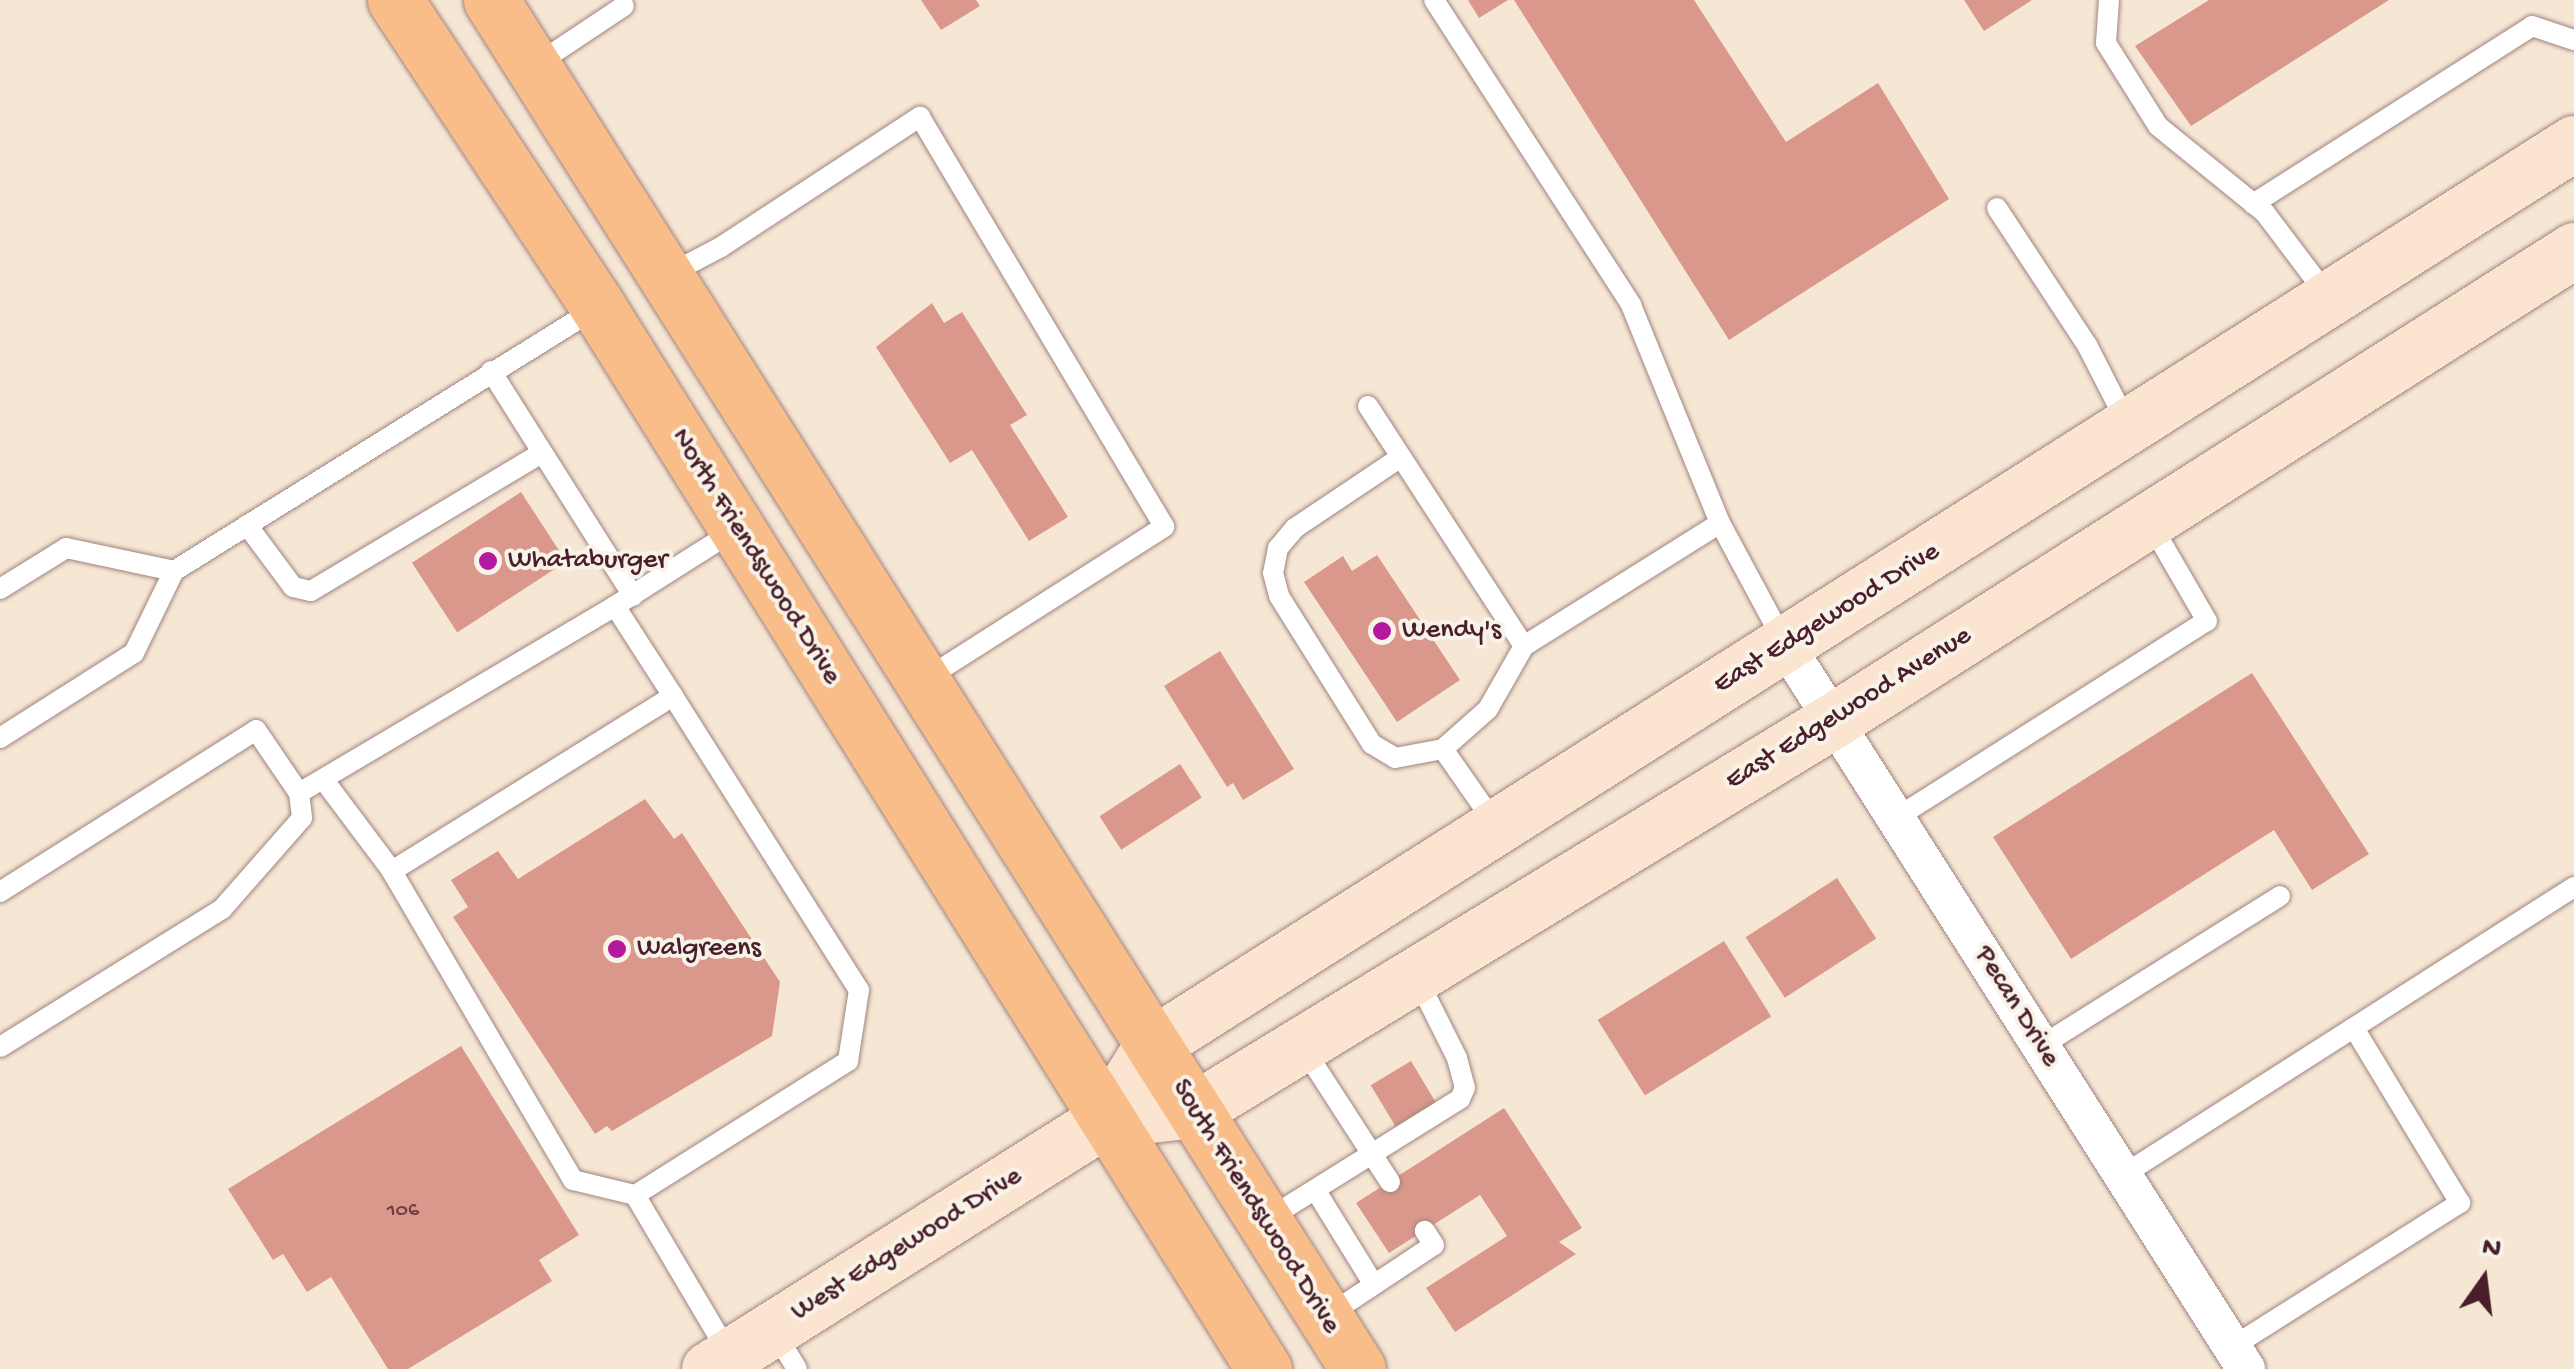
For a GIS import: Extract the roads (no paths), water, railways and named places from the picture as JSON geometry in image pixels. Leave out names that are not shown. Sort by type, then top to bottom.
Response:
[{"type":"main road","name":"North Friendswood Drive","points":[[395,0],[598,307],[1106,1120]]},
{"type":"main road","points":[[491,0],[1152,1045]]},
{"type":"main road","name":"East Edgewood Drive","points":[[1106,1120],[1152,1045],[2574,143]]},
{"type":"main road","name":"East Edgewood Avenue","points":[[1106,1120],[1194,1110],[1834,720],[2574,250]]},
{"type":"main road","points":[[598,307],[664,277]]},
{"type":"main road","name":"South Friendswood Drive","points":[[1152,1045],[1358,1369]]},
{"type":"main road","points":[[1106,1120],[1264,1369]]},
{"type":"main road","name":"West Edgewood Drive","points":[[752,1356],[1106,1120]]},
{"type":"street","name":"Pecan Drive","points":[[1786,646],[2239,1358]]},
{"type":"lane","points":[[1434,0],[1630,305],[1720,523],[1786,646]]},
{"type":"lane","points":[[2109,0],[2106,43],[2158,126],[2253,204],[2330,299]]},
{"type":"lane","points":[[534,66],[624,6]]},
{"type":"lane","points":[[2253,204],[2532,26],[2574,40]]},
{"type":"lane","points":[[664,277],[721,247],[920,118],[1164,528],[921,682]]},
{"type":"lane","points":[[1997,208],[2087,345],[2129,427]]},
{"type":"lane","points":[[0,738],[134,653],[174,571],[598,307]]},
{"type":"lane","points":[[491,371],[542,453],[673,696],[859,990],[848,1061],[636,1195]]},
{"type":"lane","points":[[1368,406],[1524,646]]},
{"type":"lane","points":[[248,525],[294,587],[310,590],[542,453]]},
{"type":"lane","points":[[1401,457],[1295,528],[1278,548],[1272,573],[1279,596],[1372,744],[1394,758],[1443,748],[1488,709],[1524,646],[1720,523]]},
{"type":"lane","points":[[1896,818],[2207,620],[2149,520]]},
{"type":"lane","points":[[299,794],[326,782],[737,528]]},
{"type":"lane","points":[[0,589],[66,548],[174,571]]},
{"type":"lane","points":[[392,871],[673,696]]},
{"type":"lane","points":[[0,892],[256,730],[299,794],[302,818],[222,909],[0,1047]]},
{"type":"lane","points":[[1443,748],[1497,826]]},
{"type":"lane","points":[[326,782],[392,871],[573,1180],[636,1195],[752,1356]]},
{"type":"lane","points":[[2123,1175],[2574,888]]},
{"type":"lane","points":[[2041,1046],[2280,896]]},
{"type":"lane","points":[[1264,1221],[1449,1110],[1465,1088],[1457,1058],[1416,975]]},
{"type":"lane","points":[[2239,1358],[2460,1204],[2354,1028]]},
{"type":"lane","points":[[1301,1045],[1390,1182]]},
{"type":"lane","points":[[1316,1190],[1374,1285]]},
{"type":"lane","points":[[1325,1317],[1434,1246],[1425,1231]]},
{"type":"place","name":"Whataburger","points":[[488,561]]},
{"type":"place","name":"Wendy's","points":[[1382,631]]},
{"type":"place","name":"Walgreens","points":[[617,949]]}]
